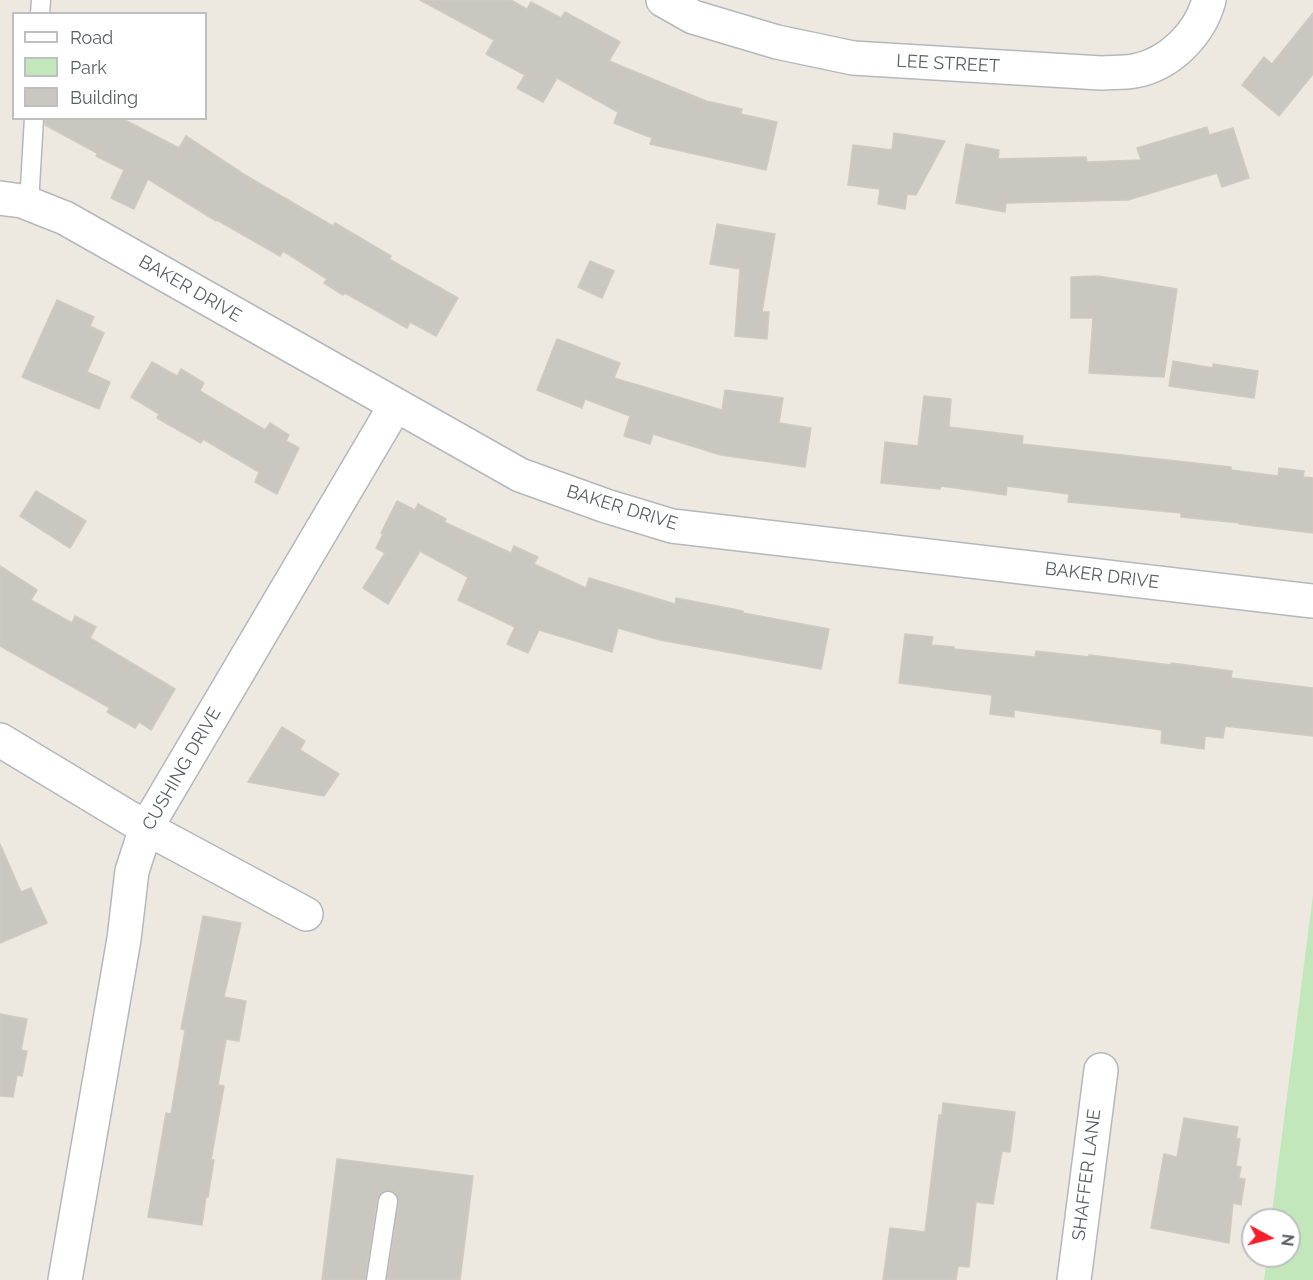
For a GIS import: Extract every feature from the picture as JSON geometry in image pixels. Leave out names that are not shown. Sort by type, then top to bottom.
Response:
[{"type":"street","name":"LEE STREET","points":[[663,0],[693,17],[777,42],[853,58],[1101,73],[1134,71],[1165,59],[1190,37],[1207,9],[1209,0]]},
{"type":"street","name":"BAKER DRIVE","points":[[15,201],[65,218],[519,475],[606,506],[672,526],[1313,601]]},
{"type":"street","name":"CUSHING DRIVE","points":[[64,1280],[124,939],[132,871],[146,828],[395,406]]},
{"type":"street","points":[[0,740],[146,828],[306,914]]},
{"type":"street","name":"SHAFFER LANE","points":[[1074,1280],[1101,1070]]},
{"type":"lane","points":[[15,201],[34,120]]},
{"type":"lane","points":[[376,1280],[388,1201]]},
{"type":"green space","points":[[1313,895],[1313,1280],[1264,1280],[1266,1268],[1301,1268],[1301,1208],[1273,1208]]},
{"type":"building","points":[[420,0],[511,0],[527,9],[531,2],[561,18],[565,12],[620,42],[609,61],[706,101],[742,109],[741,114],[777,122],[766,170],[650,144],[652,138],[614,123],[618,112],[557,78],[543,102],[517,88],[525,75],[486,54],[494,40]]},
{"type":"building","points":[[1313,13],[1313,74],[1279,116],[1242,85],[1264,57],[1272,64]]},
{"type":"building","points":[[45,120],[125,120],[179,148],[186,136],[245,175],[333,226],[335,223],[391,256],[389,259],[458,298],[436,336],[410,322],[407,328],[345,293],[343,295],[324,283],[327,279],[283,251],[280,256],[216,221],[148,179],[134,209],[111,198],[124,170],[45,125]]},
{"type":"building","points":[[1207,127],[1209,135],[1233,128],[1249,178],[1222,187],[1217,173],[1128,200],[1006,203],[1005,212],[956,203],[966,144],[999,150],[998,159],[1086,157],[1087,162],[1141,160],[1137,148]]},
{"type":"building","points":[[894,133],[945,141],[916,195],[907,194],[905,209],[878,204],[880,189],[848,185],[853,145],[892,150]]},
{"type":"building","points":[[717,224],[775,234],[762,312],[769,312],[767,339],[735,336],[740,269],[710,264]]},
{"type":"building","points":[[590,261],[614,271],[602,298],[578,287]]},
{"type":"building","points":[[1098,276],[1177,289],[1164,377],[1089,373],[1093,318],[1071,318],[1071,277]]},
{"type":"building","points":[[57,300],[94,317],[90,326],[104,333],[87,372],[110,382],[99,409],[22,377]]},
{"type":"building","points":[[557,339],[620,363],[614,378],[722,410],[725,390],[783,398],[779,423],[811,428],[805,467],[721,455],[653,434],[650,444],[624,436],[630,416],[585,399],[582,408],[537,390]]},
{"type":"building","points":[[1173,361],[1213,368],[1213,364],[1258,371],[1254,398],[1169,386]]},
{"type":"building","points":[[152,362],[177,376],[181,369],[204,383],[200,391],[265,430],[270,423],[289,435],[286,441],[299,448],[277,494],[255,482],[259,472],[203,439],[201,443],[157,418],[159,414],[131,397]]},
{"type":"building","points":[[924,396],[951,399],[949,427],[1023,436],[1022,444],[1231,467],[1231,470],[1278,476],[1279,468],[1304,471],[1303,477],[1313,478],[1313,533],[1181,517],[1181,513],[1068,502],[1069,494],[1007,486],[1006,495],[941,486],[940,489],[881,483],[885,442],[918,446]]},
{"type":"building","points":[[36,491],[86,521],[70,548],[20,516]]},
{"type":"building","points":[[397,501],[415,510],[418,504],[446,519],[444,522],[511,553],[514,546],[538,557],[534,564],[586,588],[589,578],[675,604],[676,598],[829,629],[821,669],[660,640],[618,628],[612,652],[539,630],[528,653],[507,644],[515,627],[458,600],[468,577],[420,551],[388,604],[363,588],[385,553],[376,548]]},
{"type":"building","points":[[0,566],[37,590],[31,600],[72,623],[75,616],[96,627],[90,638],[175,689],[151,730],[139,722],[135,728],[107,712],[110,708],[0,646]]},
{"type":"building","points":[[905,634],[933,637],[931,645],[954,647],[954,649],[1035,657],[1036,651],[1171,665],[1171,663],[1232,671],[1231,678],[1313,688],[1313,736],[1225,726],[1223,738],[1205,736],[1204,749],[1161,743],[1162,730],[1014,710],[1014,717],[990,714],[992,695],[899,683]]},
{"type":"building","points":[[282,727],[305,741],[300,750],[339,774],[324,796],[248,782]]},
{"type":"building","points":[[0,844],[21,892],[31,888],[47,923],[0,943]]},
{"type":"building","points":[[203,916],[241,923],[224,997],[246,1001],[239,1041],[226,1039],[218,1085],[224,1086],[202,1225],[148,1217],[166,1113],[171,1114],[185,1030],[181,1029]]},
{"type":"building","points":[[0,1014],[27,1019],[21,1050],[27,1051],[22,1076],[17,1075],[13,1097],[0,1096]]},
{"type":"building","points":[[943,1103],[1015,1112],[1010,1152],[1002,1151],[993,1204],[976,1202],[969,1267],[958,1266],[956,1280],[883,1280],[890,1228],[925,1232],[939,1115],[942,1115]]},
{"type":"building","points":[[1184,1118],[1238,1127],[1236,1138],[1240,1139],[1236,1166],[1241,1167],[1239,1178],[1245,1179],[1241,1205],[1233,1203],[1229,1243],[1151,1228],[1164,1154],[1177,1157]]},
{"type":"building","points":[[337,1159],[473,1176],[460,1280],[387,1280],[399,1202],[395,1193],[389,1190],[380,1194],[377,1199],[365,1280],[322,1280]]}]
